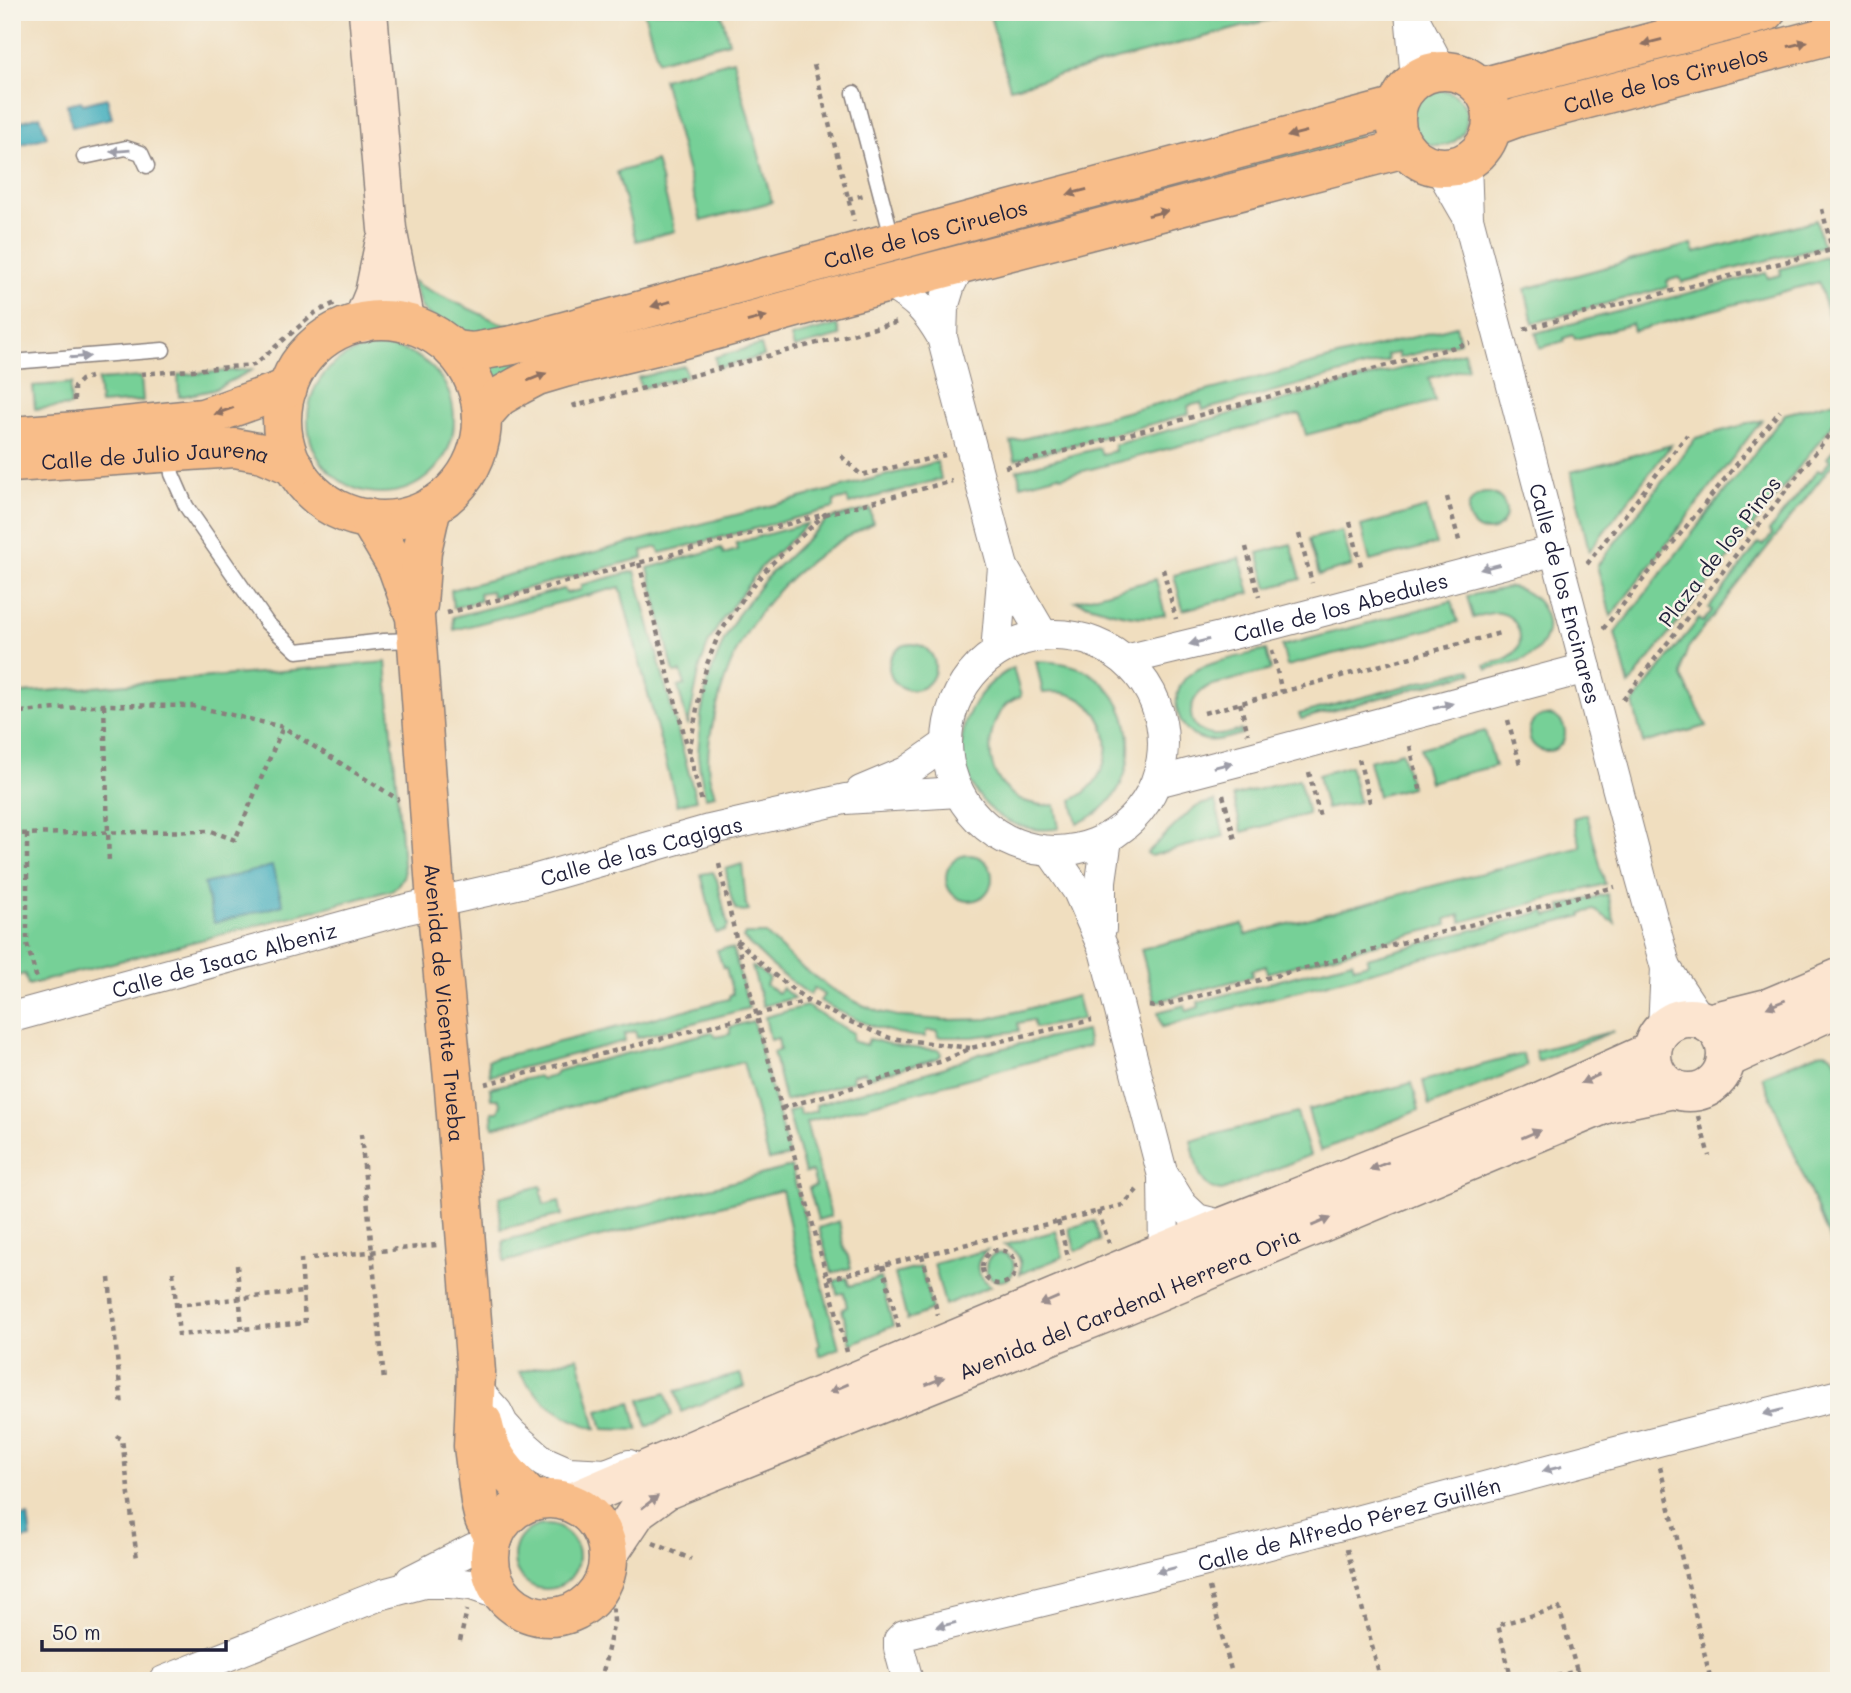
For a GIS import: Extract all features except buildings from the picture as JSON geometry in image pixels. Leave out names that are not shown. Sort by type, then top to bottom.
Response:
[{"type":"main road","points":[[368,12],[387,229],[406,323]]},
{"type":"main road","name":"Calle de los Ciruelos","points":[[1480,88],[1766,12]]},
{"type":"main road","name":"Calle de los Ciruelos","points":[[1492,127],[1519,117],[1839,33]]},
{"type":"main road","points":[[1459,73],[1472,79],[1480,88],[1491,107],[1492,127],[1482,149],[1452,165],[1427,164],[1415,158],[1405,148],[1395,124],[1418,86],[1459,73]]},
{"type":"main road","name":"Calle de los Ciruelos","points":[[453,349],[472,352],[513,345],[893,241],[1418,86]]},
{"type":"main road","name":"Calle de los Ciruelos","points":[[482,416],[499,397],[537,376],[564,368],[1405,148]]},
{"type":"main road","points":[[354,310],[406,323],[432,333],[453,349],[469,369],[481,404],[479,443],[470,468],[460,483],[432,506],[401,518],[353,515],[325,501],[308,486],[295,467],[289,455],[283,428],[284,401],[295,372],[304,358],[331,334],[346,327],[354,310],[374,294],[387,229]]},
{"type":"main road","name":"Calle de Julio Jaurena","points":[[12,436],[203,418],[288,388]]},
{"type":"main road","name":"Calle de Julio Jaurena","points":[[12,463],[235,448],[263,453],[295,467]]},
{"type":"main road","name":"Avenida de Vicente Trueba","points":[[432,506],[422,551],[418,608],[426,624],[436,902],[454,1089],[476,1388],[473,1446],[484,1520],[492,1542]]},
{"type":"main road","name":"Avenida de Vicente Trueba","points":[[368,518],[426,624]]},
{"type":"main road","name":"Avenida del Cardenal Herrera Oria","points":[[572,1502],[1225,1226],[1532,1105],[1657,1040],[1674,1021],[1687,1018],[1704,1021],[1768,1008],[1837,1004]]},
{"type":"main road","name":"Avenida del Cardenal Herrera Oria","points":[[608,1555],[638,1510],[666,1490],[1099,1316],[1608,1103],[1686,1103],[1691,1092],[1708,1087],[1720,1075],[1726,1059],[1837,1004]]},
{"type":"main road","points":[[1704,1021],[1723,1038],[1726,1059]]},
{"type":"main road","points":[[1657,1040],[1653,1067],[1661,1080],[1686,1103]]},
{"type":"main road","name":"Avenida de Vicente Trueba","points":[[476,1388],[487,1442],[497,1461],[533,1502]]},
{"type":"main road","points":[[546,1499],[572,1502],[585,1511],[597,1524],[608,1555],[604,1578],[596,1594],[581,1607],[565,1615],[552,1616],[525,1612],[503,1596],[492,1576],[490,1560],[492,1542],[506,1518],[514,1510],[546,1499]]},
{"type":"street","points":[[1411,12],[1418,86]]},
{"type":"street","name":"Calle de los Encinares","points":[[1452,165],[1666,968],[1704,1021]]},
{"type":"street","points":[[942,337],[943,308],[960,265]]},
{"type":"street","points":[[888,283],[912,298],[928,313],[942,337],[1003,567],[1043,635]]},
{"type":"street","name":"Calle de los Abedules","points":[[1125,660],[1556,550]]},
{"type":"street","points":[[996,652],[1003,567]]},
{"type":"street","points":[[1043,635],[1086,639],[1106,647],[1125,660],[1153,694],[1164,738],[1163,760],[1157,782],[1138,814],[1107,839],[1074,850],[1051,852],[1028,848],[1006,840],[987,828],[970,811],[958,792],[950,771],[946,744],[949,717],[959,691],[975,669],[996,652],[1020,640],[1043,635]]},
{"type":"street","points":[[1157,782],[1586,668]]},
{"type":"street","name":"Calle de las Cagigas","points":[[845,799],[906,772],[946,744]]},
{"type":"street","name":"Calle de las Cagigas","points":[[436,902],[530,881],[709,830],[845,799],[958,792]]},
{"type":"street","points":[[1101,939],[1101,881],[1107,839]]},
{"type":"street","points":[[1051,852],[1078,891],[1101,939],[1163,1175],[1164,1252]]},
{"type":"street","name":"Calle de Isaac Albeniz","points":[[12,1017],[436,902]]},
{"type":"street","name":"Calle de los Encinares","points":[[1657,1040],[1666,968]]},
{"type":"street","points":[[1163,1175],[1182,1205],[1198,1219],[1225,1226]]},
{"type":"street","name":"Avenida del Cardenal Herrera Oria","points":[[476,1388],[512,1434],[543,1461],[568,1472],[606,1474],[707,1443]]},
{"type":"street","name":"Calle de Alfredo Pérez Guillén","points":[[908,1681],[899,1648],[904,1635],[1202,1562],[1839,1395]]},
{"type":"street","points":[[164,1681],[383,1594],[472,1549],[492,1542]]},
{"type":"street","points":[[383,1594],[424,1583],[450,1583],[472,1586],[503,1596]]},
{"type":"lane","points":[[854,93],[893,241]]},
{"type":"lane","points":[[84,157],[126,148],[141,153],[147,166]]},
{"type":"lane","points":[[12,362],[163,350]]},
{"type":"lane","points":[[170,452],[172,474],[186,506],[267,623],[296,650],[384,641],[426,624]]},
{"type":"path","points":[[814,65],[855,225]]},
{"type":"path","points":[[1822,209],[1839,277]]},
{"type":"path","points":[[1524,329],[1839,248]]},
{"type":"path","points":[[133,374],[254,365],[315,313],[354,310]]},
{"type":"path","points":[[574,403],[575,407],[902,321]]},
{"type":"path","points":[[1005,467],[1470,343]]},
{"type":"path","points":[[75,410],[74,387],[81,380],[98,376]]},
{"type":"path","points":[[1604,629],[1780,411]]},
{"type":"path","name":"Plaza de los Pinos","points":[[1623,700],[1839,422]]},
{"type":"path","points":[[1587,564],[1687,435]]},
{"type":"path","points":[[841,456],[861,475],[945,455]]},
{"type":"path","points":[[426,624],[639,563],[952,481]]},
{"type":"path","points":[[1447,497],[1460,544]]},
{"type":"path","points":[[689,752],[707,664],[718,636],[768,567],[826,514]]},
{"type":"path","points":[[1350,522],[1362,570]]},
{"type":"path","points":[[1299,534],[1312,583]]},
{"type":"path","points":[[1246,547],[1259,597]]},
{"type":"path","points":[[639,563],[702,802]]},
{"type":"path","points":[[1163,569],[1176,619]]},
{"type":"path","points":[[1204,713],[1500,633]]},
{"type":"path","points":[[1270,646],[1282,692]]},
{"type":"path","points":[[1240,703],[1249,738]]},
{"type":"path","points":[[104,705],[109,864]]},
{"type":"path","points":[[12,717],[22,712],[104,705],[193,706],[283,727],[406,804]]},
{"type":"path","points":[[1508,720],[1521,768]]},
{"type":"path","points":[[12,834],[211,831],[235,840],[283,727]]},
{"type":"path","points":[[1410,746],[1421,793]]},
{"type":"path","points":[[1359,759],[1371,806]]},
{"type":"path","points":[[1309,772],[1320,818]]},
{"type":"path","points":[[1223,795],[1235,840]]},
{"type":"path","points":[[27,834],[27,944],[40,989]]},
{"type":"path","points":[[719,864],[736,938],[848,1353]]},
{"type":"path","points":[[1149,1006],[1156,1007],[1615,887]]},
{"type":"path","points":[[736,938],[768,970],[808,1001],[846,1020],[890,1038],[971,1048]]},
{"type":"path","points":[[485,1084],[808,1001]]},
{"type":"path","points":[[782,1108],[943,1061],[971,1048],[1092,1020]]},
{"type":"path","points":[[1686,1103],[1709,1156]]},
{"type":"path","points":[[361,1134],[384,1381]]},
{"type":"path","points":[[828,1279],[1123,1205],[1137,1190]]},
{"type":"path","points":[[1098,1211],[1111,1250]]},
{"type":"path","points":[[1058,1221],[1071,1266]]},
{"type":"path","points":[[991,1238],[995,1250]]},
{"type":"path","points":[[312,1258],[441,1244]]},
{"type":"path","points":[[995,1250],[1008,1252],[1016,1262],[1015,1276],[1004,1284],[991,1282],[982,1272],[984,1259],[995,1250]]},
{"type":"path","points":[[922,1255],[939,1318]]},
{"type":"path","points":[[173,1272],[179,1335],[242,1329],[305,1322],[301,1259]]},
{"type":"path","points":[[237,1265],[242,1329]]},
{"type":"path","points":[[883,1265],[900,1333]]},
{"type":"path","points":[[109,1278],[122,1407]]},
{"type":"path","points":[[176,1305],[303,1292]]},
{"type":"path","points":[[116,1436],[122,1439],[137,1559]]},
{"type":"path","points":[[1659,1463],[1711,1681]]},
{"type":"path","points":[[643,1538],[691,1559]]},
{"type":"path","points":[[1345,1544],[1381,1681]]},
{"type":"path","points":[[1207,1580],[1234,1681]]},
{"type":"path","points":[[601,1681],[614,1622],[613,1605]]},
{"type":"path","points":[[460,1641],[467,1606]]},
{"type":"path","points":[[1512,1681],[1498,1625],[1559,1608],[1580,1681]]},
{"type":"path","points":[[1537,1681],[1577,1671]]},
{"type":"green space","points":[[644,12],[721,12],[729,42],[658,61]]},
{"type":"green space","points":[[989,12],[1299,12],[1010,88]]},
{"type":"green space","points":[[733,60],[772,202],[701,221],[663,79]]},
{"type":"green space","points":[[1433,90],[1445,90],[1459,98],[1467,112],[1465,129],[1459,138],[1445,146],[1433,146],[1416,134],[1411,124],[1411,112],[1423,95]]},
{"type":"green space","points":[[1358,135],[1361,143],[1003,238],[1000,229]]},
{"type":"green space","points":[[656,161],[675,231],[636,241],[617,172]]},
{"type":"green space","points":[[1816,220],[1823,246],[1682,282],[1680,277],[1667,281],[1668,287],[1533,323],[1525,289],[1692,244],[1695,253]]},
{"type":"green space","points":[[1826,257],[1839,306],[1839,348],[1819,282],[1634,331],[1632,324],[1575,339],[1573,335],[1564,338],[1564,341],[1540,348],[1536,333],[1766,273],[1768,278],[1781,275],[1780,269]]},
{"type":"green space","points":[[412,280],[504,325],[510,324],[511,329],[493,334],[463,333],[454,329],[421,307]]},
{"type":"green space","points":[[837,325],[840,336],[794,348],[791,337]]},
{"type":"green space","points":[[1456,326],[1460,342],[1399,358],[1398,353],[1387,355],[1388,361],[1203,410],[1201,403],[1188,406],[1189,414],[1015,460],[1011,442]]},
{"type":"green space","points":[[761,345],[764,356],[717,368],[715,357]]},
{"type":"green space","points":[[381,347],[409,352],[433,368],[449,392],[454,420],[449,448],[433,472],[409,488],[381,493],[353,488],[329,472],[313,448],[308,420],[313,392],[329,368],[353,352]]},
{"type":"green space","points":[[545,349],[489,386],[484,366]]},
{"type":"green space","points":[[1464,352],[1468,368],[1429,378],[1435,401],[1306,435],[1300,414],[1061,477],[1059,475],[1021,485],[1017,470],[1099,448],[1102,454],[1115,451],[1114,445]]},
{"type":"green space","points":[[684,366],[687,376],[641,388],[638,378]]},
{"type":"green space","points":[[254,369],[213,390],[179,397],[178,375]]},
{"type":"green space","points":[[141,377],[143,401],[100,404],[98,380]]},
{"type":"green space","points":[[72,383],[71,406],[35,409],[33,386]]},
{"type":"green space","points":[[1839,400],[1839,416],[1629,685],[1615,633],[1785,414]]},
{"type":"green space","points":[[1762,420],[1611,616],[1597,566],[1696,438]]},
{"type":"green space","points":[[1839,443],[1839,456],[1688,648],[1682,677],[1707,726],[1643,743],[1633,703],[1699,619],[1703,622],[1712,610],[1709,608],[1759,543],[1763,545],[1772,535],[1769,531],[1818,470],[1822,472],[1830,460],[1827,458]]},
{"type":"green space","points":[[1671,445],[1589,551],[1571,472]]},
{"type":"green space","points":[[937,462],[941,479],[849,504],[847,498],[834,501],[834,508],[660,553],[658,547],[642,551],[643,558],[493,597],[491,591],[479,593],[480,601],[453,608],[451,590]]},
{"type":"green space","points":[[1487,493],[1500,499],[1506,512],[1500,525],[1487,531],[1474,525],[1468,512],[1474,499]]},
{"type":"green space","points":[[1426,508],[1436,544],[1370,561],[1361,526]]},
{"type":"green space","points":[[870,509],[873,523],[817,556],[793,576],[772,597],[738,648],[725,678],[710,742],[709,774],[715,795],[705,797],[698,755],[701,715],[708,680],[737,616],[768,576],[828,519]]},
{"type":"green space","points":[[809,523],[762,566],[722,620],[709,642],[700,667],[688,726],[678,687],[685,685],[681,672],[674,673],[648,568],[721,548],[724,554],[737,550],[736,543]]},
{"type":"green space","points":[[1342,531],[1352,566],[1319,575],[1309,539]]},
{"type":"green space","points":[[1291,544],[1301,579],[1268,588],[1258,553]]},
{"type":"green space","points":[[1240,558],[1250,593],[1183,610],[1174,575]]},
{"type":"green space","points":[[635,571],[696,800],[677,805],[620,587],[454,630],[453,617],[564,589],[566,593],[581,590],[581,585]]},
{"type":"green space","points":[[1156,579],[1165,615],[1131,616],[1075,601]]},
{"type":"green space","points":[[1511,587],[1533,597],[1541,606],[1546,616],[1545,637],[1540,647],[1525,659],[1487,669],[1485,665],[1505,659],[1515,652],[1520,634],[1515,623],[1506,615],[1490,613],[1473,618],[1467,596]]},
{"type":"green space","points":[[1452,601],[1458,622],[1287,666],[1282,646]]},
{"type":"green space","points":[[912,644],[928,651],[935,667],[928,683],[912,690],[896,683],[889,667],[896,651]]},
{"type":"green space","points":[[1266,650],[1271,670],[1209,686],[1195,699],[1192,706],[1193,722],[1204,733],[1220,735],[1241,730],[1242,734],[1205,740],[1186,729],[1177,710],[1179,689],[1184,680],[1208,665]]},
{"type":"green space","points":[[1036,661],[1070,665],[1088,672],[1107,687],[1120,706],[1127,728],[1129,752],[1125,774],[1115,795],[1099,812],[1077,823],[1072,800],[1090,787],[1102,770],[1106,751],[1105,732],[1097,715],[1084,702],[1066,694],[1043,693]]},
{"type":"green space","points":[[386,662],[404,875],[397,886],[392,890],[28,985],[25,974],[12,977],[12,694]]},
{"type":"green space","points":[[1013,668],[1021,696],[1007,704],[996,720],[991,738],[993,766],[1005,788],[1015,796],[1040,805],[1055,805],[1059,828],[1029,828],[998,815],[977,793],[964,764],[963,733],[975,702],[998,677]]},
{"type":"green space","points":[[1470,669],[1472,673],[1301,719],[1299,714]]},
{"type":"green space","points":[[1547,715],[1560,720],[1565,733],[1560,746],[1547,751],[1534,746],[1529,733],[1534,720]]},
{"type":"green space","points":[[1485,731],[1495,766],[1429,782],[1420,748]]},
{"type":"green space","points":[[1402,752],[1411,787],[1378,796],[1369,761]]},
{"type":"green space","points":[[1350,766],[1359,802],[1326,809],[1318,775]]},
{"type":"green space","points":[[1299,779],[1308,814],[1242,832],[1233,796]]},
{"type":"green space","points":[[1215,801],[1224,836],[1151,856],[1147,853],[1190,811]]},
{"type":"green space","points":[[1587,814],[1605,884],[1461,922],[1460,915],[1446,919],[1447,925],[1267,973],[1266,966],[1252,970],[1253,976],[1155,1002],[1141,949],[1243,924],[1246,935],[1581,847],[1573,818]]},
{"type":"green space","points":[[969,855],[985,862],[992,878],[985,894],[969,901],[953,894],[946,878],[953,862]]},
{"type":"green space","points":[[742,864],[749,911],[746,912],[738,911],[735,907],[726,869]]},
{"type":"green space","points":[[713,872],[728,926],[725,931],[716,933],[701,874]]},
{"type":"green space","points":[[1607,894],[1615,923],[1594,910],[1582,913],[1582,916],[1162,1027],[1158,1012],[1185,1005],[1187,1011],[1199,1007],[1198,1002],[1352,961],[1354,967],[1368,963],[1367,958],[1545,911],[1547,916],[1562,912],[1561,906]]},
{"type":"green space","points":[[745,934],[766,934],[796,963],[830,988],[880,1012],[902,1017],[946,1020],[988,1019],[1077,996],[1083,1019],[1035,1028],[1033,1020],[1018,1023],[1019,1031],[972,1037],[938,1037],[937,1031],[926,1031],[925,1037],[897,1033],[858,1020],[820,1001],[824,995],[814,988],[810,995],[776,970],[743,938]]},
{"type":"green space","points":[[733,949],[749,1008],[637,1038],[635,1031],[624,1034],[625,1041],[490,1076],[488,1060],[729,999],[733,994],[726,968],[723,968],[717,950]]},
{"type":"green space","points":[[752,967],[769,978],[766,985],[778,993],[782,988],[794,998],[763,1006]]},
{"type":"green space","points":[[806,1006],[853,1033],[852,1041],[866,1045],[869,1039],[900,1047],[940,1050],[941,1055],[867,1078],[865,1072],[852,1075],[853,1081],[785,1101],[773,1052],[780,1050],[778,1038],[770,1040],[765,1017]]},
{"type":"green space","points":[[753,1021],[789,1156],[769,1160],[743,1062],[493,1127],[492,1112],[498,1112],[501,1105],[498,1099],[491,1099],[490,1088],[538,1076],[542,1079],[554,1076],[557,1071],[712,1032],[716,1037],[730,1034],[730,1027]]},
{"type":"green space","points":[[1086,1031],[1089,1046],[806,1122],[831,1216],[818,1220],[809,1188],[816,1186],[812,1172],[805,1173],[788,1112],[798,1108],[801,1115],[817,1111],[816,1105],[942,1068],[979,1054]]},
{"type":"green space","points":[[1614,1031],[1538,1062],[1535,1051]]},
{"type":"green space","points":[[1825,1052],[1832,1055],[1839,1065],[1839,1262],[1762,1076]]},
{"type":"green space","points":[[1523,1054],[1527,1066],[1429,1106],[1423,1081]]},
{"type":"green space","points":[[1412,1083],[1419,1110],[1320,1151],[1308,1110]]},
{"type":"green space","points":[[1297,1113],[1310,1155],[1222,1191],[1207,1185],[1203,1180],[1191,1141]]},
{"type":"green space","points":[[791,1167],[839,1348],[820,1356],[817,1347],[820,1345],[782,1190],[504,1262],[503,1241]]},
{"type":"green space","points":[[541,1186],[544,1205],[559,1201],[562,1215],[501,1229],[499,1197]]},
{"type":"green space","points":[[839,1221],[851,1268],[832,1273],[819,1228]]},
{"type":"green space","points":[[1095,1221],[1100,1241],[1076,1251],[1069,1228]]},
{"type":"green space","points":[[1056,1231],[1063,1257],[1020,1274],[1018,1256],[1004,1245]]},
{"type":"green space","points":[[987,1250],[979,1260],[978,1269],[991,1286],[945,1305],[934,1264]]},
{"type":"green space","points":[[1000,1253],[1010,1257],[1014,1267],[1010,1277],[1000,1281],[990,1277],[986,1267],[990,1257]]},
{"type":"green space","points":[[921,1267],[932,1310],[907,1320],[895,1274]]},
{"type":"green space","points":[[847,1278],[849,1286],[880,1278],[893,1326],[851,1344],[842,1309],[847,1307],[844,1293],[837,1294],[834,1281]]},
{"type":"green space","points":[[578,1357],[596,1429],[552,1408],[519,1372]]},
{"type":"green space","points":[[740,1374],[745,1386],[681,1412],[676,1391]]},
{"type":"green space","points":[[666,1393],[672,1415],[647,1427],[640,1400]]},
{"type":"green space","points":[[631,1402],[638,1430],[603,1429],[598,1411]]},
{"type":"green space","points":[[546,1525],[558,1527],[569,1534],[576,1545],[576,1569],[569,1580],[558,1587],[546,1589],[534,1587],[523,1580],[516,1569],[514,1557],[516,1545],[523,1534],[534,1527]]},
{"type":"water","points":[[107,98],[112,118],[72,127],[67,104],[81,101],[83,104]]},
{"type":"water","points":[[40,116],[47,137],[12,147],[12,124]]},
{"type":"water","points":[[272,866],[283,905],[214,923],[204,884]]},
{"type":"water","points":[[28,1516],[31,1538],[12,1541],[12,1518]]}]
